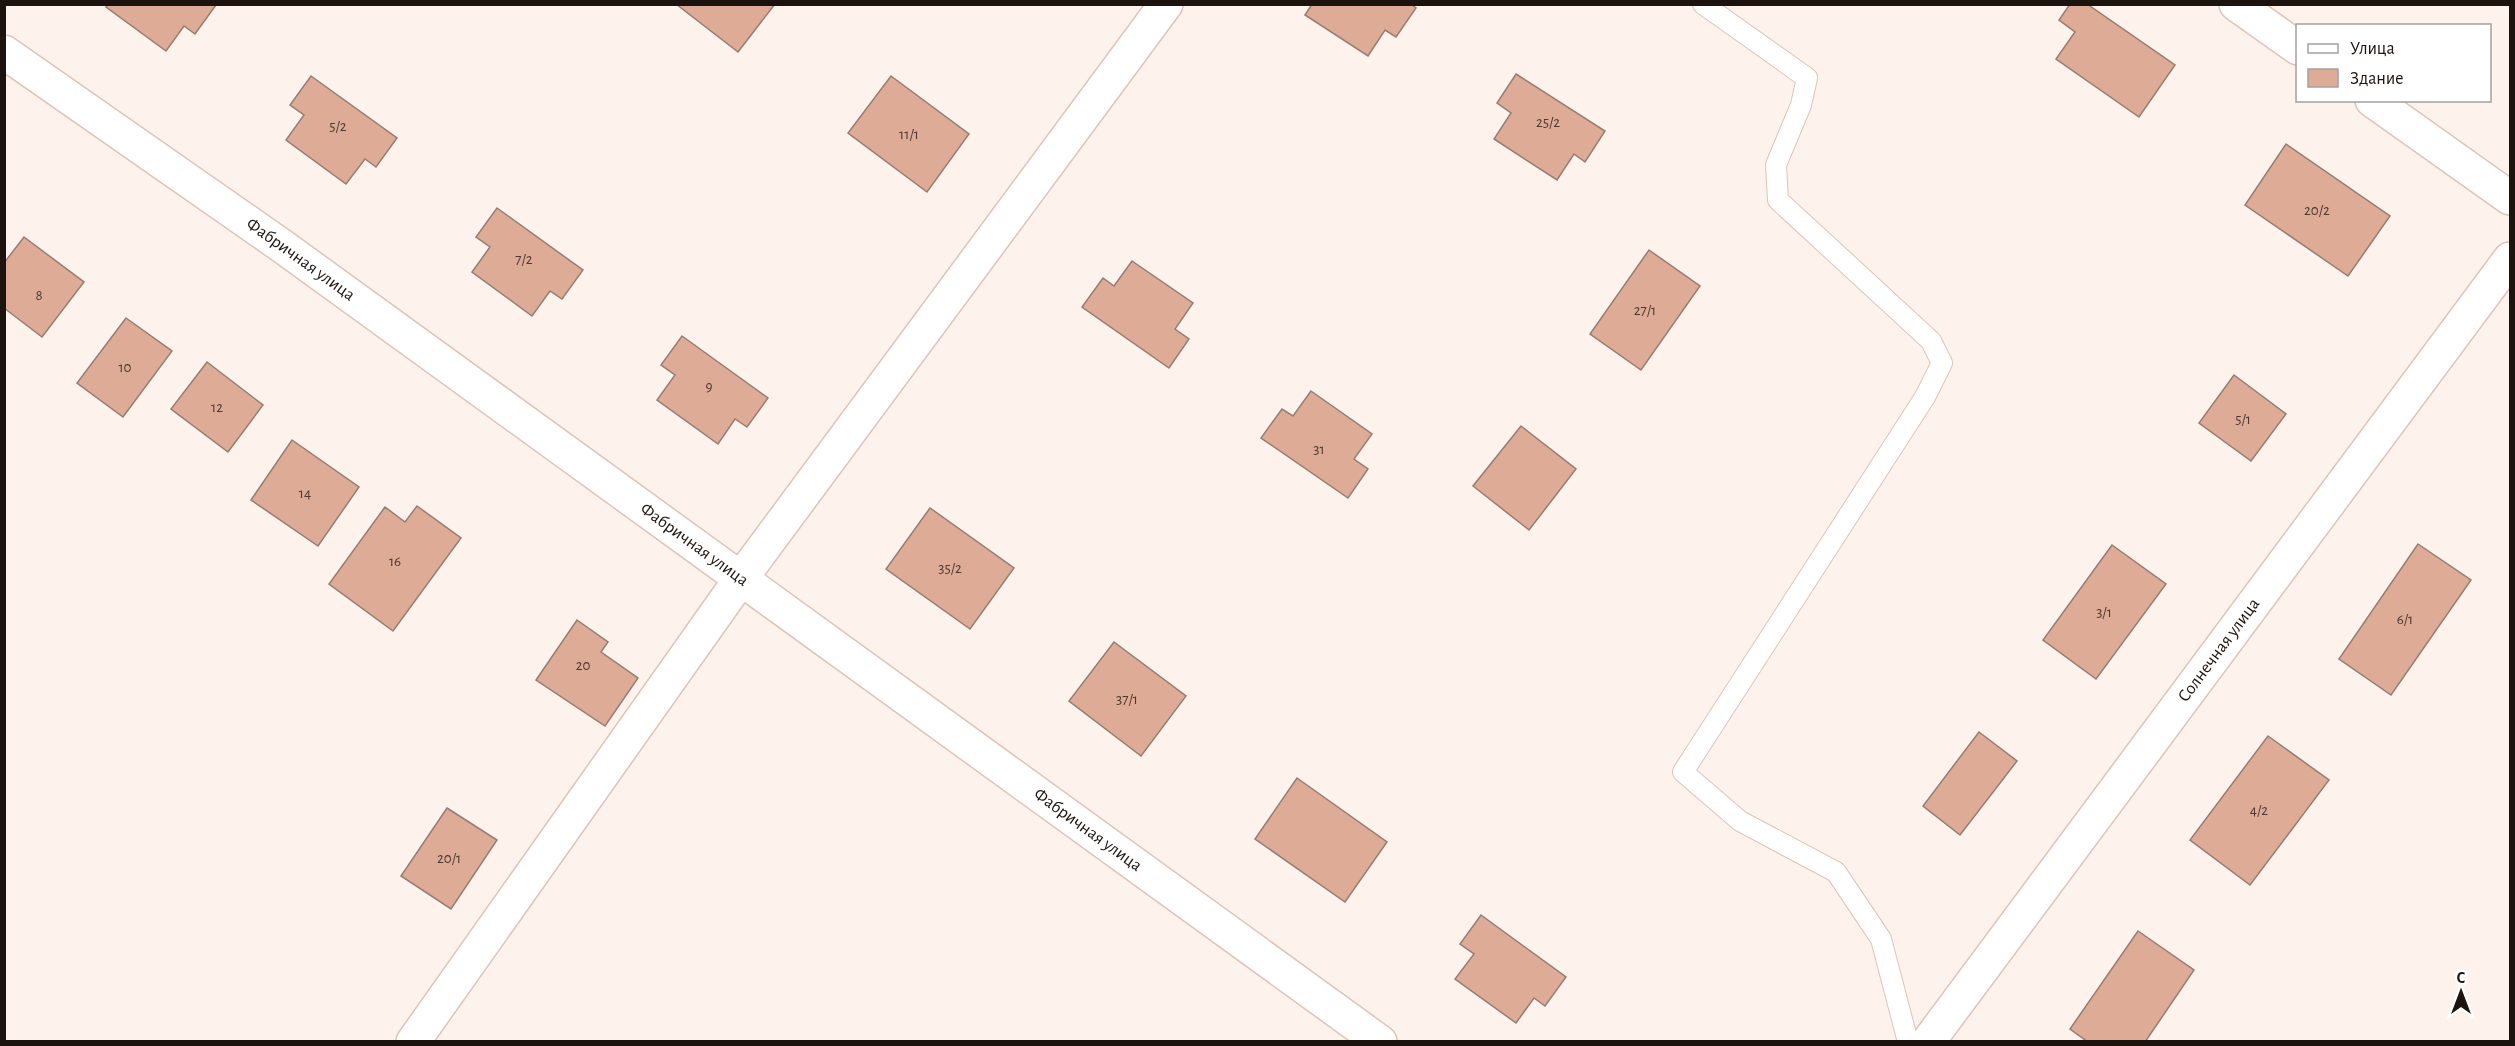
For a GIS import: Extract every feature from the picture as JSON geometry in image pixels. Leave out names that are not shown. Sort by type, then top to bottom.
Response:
[{"type":"street","points":[[413,1041],[742,577],[1166,4]]},
{"type":"street","points":[[2236,4],[2296,47]]},
{"type":"street","name":"Фабричная улица","points":[[4,52],[282,246],[1380,1041]]},
{"type":"street","points":[[2375,102],[2511,198]]},
{"type":"street","name":"Солнечная улица","points":[[1928,1041],[2511,259]]},
{"type":"lane","points":[[1703,4],[1807,78],[1801,105],[1776,165],[1778,200],[1931,341],[1942,363],[1925,397],[1683,772],[1740,821],[1836,872],[1881,939],[1908,1041]]},
{"type":"building","points":[[108,4],[216,5],[195,34],[184,26],[166,51],[106,7]]},
{"type":"building","points":[[676,4],[775,4],[738,52]]},
{"type":"building","points":[[1312,4],[1411,4],[1416,8],[1396,37],[1385,30],[1368,56],[1305,15]]},
{"type":"building","points":[[2070,4],[2087,4],[2175,65],[2139,117],[2056,59],[2075,32],[2059,20]]},
{"type":"building","points":[[1516,74],[1605,131],[1585,162],[1574,154],[1557,180],[1494,139],[1511,113],[1497,103]]},
{"type":"building","points":[[311,76],[397,138],[376,167],[365,159],[346,184],[286,140],[304,115],[290,105]]},
{"type":"building","points":[[891,76],[969,134],[927,192],[848,133]]},
{"type":"building","points":[[2286,144],[2390,216],[2348,276],[2245,205]]},
{"type":"building","points":[[497,208],[583,270],[562,299],[550,291],[532,316],[472,272],[490,247],[476,237]]},
{"type":"building","points":[[24,237],[84,282],[42,337],[4,308],[4,263]]},
{"type":"building","points":[[1649,250],[1700,286],[1641,370],[1590,334]]},
{"type":"building","points":[[1132,261],[1193,303],[1175,329],[1189,339],[1169,368],[1082,307],[1103,278],[1114,286]]},
{"type":"building","points":[[126,318],[172,351],[123,417],[77,383]]},
{"type":"building","points":[[682,336],[768,398],[747,427],[735,419],[718,444],[657,400],[675,375],[661,365]]},
{"type":"building","points":[[207,362],[263,405],[228,452],[171,409]]},
{"type":"building","points":[[2234,375],[2286,414],[2251,461],[2199,423]]},
{"type":"building","points":[[1311,391],[1372,434],[1354,459],[1368,469],[1348,498],[1261,438],[1282,409],[1293,416]]},
{"type":"building","points":[[1521,426],[1576,469],[1529,530],[1473,486]]},
{"type":"building","points":[[292,440],[359,487],[318,546],[251,500]]},
{"type":"building","points":[[417,506],[461,538],[393,631],[329,584],[385,507],[405,522]]},
{"type":"building","points":[[930,508],[1014,568],[970,629],[886,569]]},
{"type":"building","points":[[2418,544],[2471,580],[2391,695],[2339,659]]},
{"type":"building","points":[[2112,545],[2166,584],[2096,679],[2043,640]]},
{"type":"building","points":[[577,620],[608,642],[601,652],[638,678],[605,726],[536,680]]},
{"type":"building","points":[[1114,642],[1186,696],[1141,756],[1069,701]]},
{"type":"building","points":[[1979,732],[2017,761],[1960,835],[1923,806]]},
{"type":"building","points":[[2268,736],[2329,780],[2250,885],[2190,840]]},
{"type":"building","points":[[1297,778],[1387,842],[1345,902],[1255,839]]},
{"type":"building","points":[[447,808],[497,840],[451,909],[401,876]]},
{"type":"building","points":[[1481,915],[1566,977],[1545,1006],[1534,998],[1516,1023],[1455,979],[1474,954],[1460,944]]},
{"type":"building","points":[[2138,931],[2194,970],[2145,1042],[2088,1042],[2070,1029]]}]
